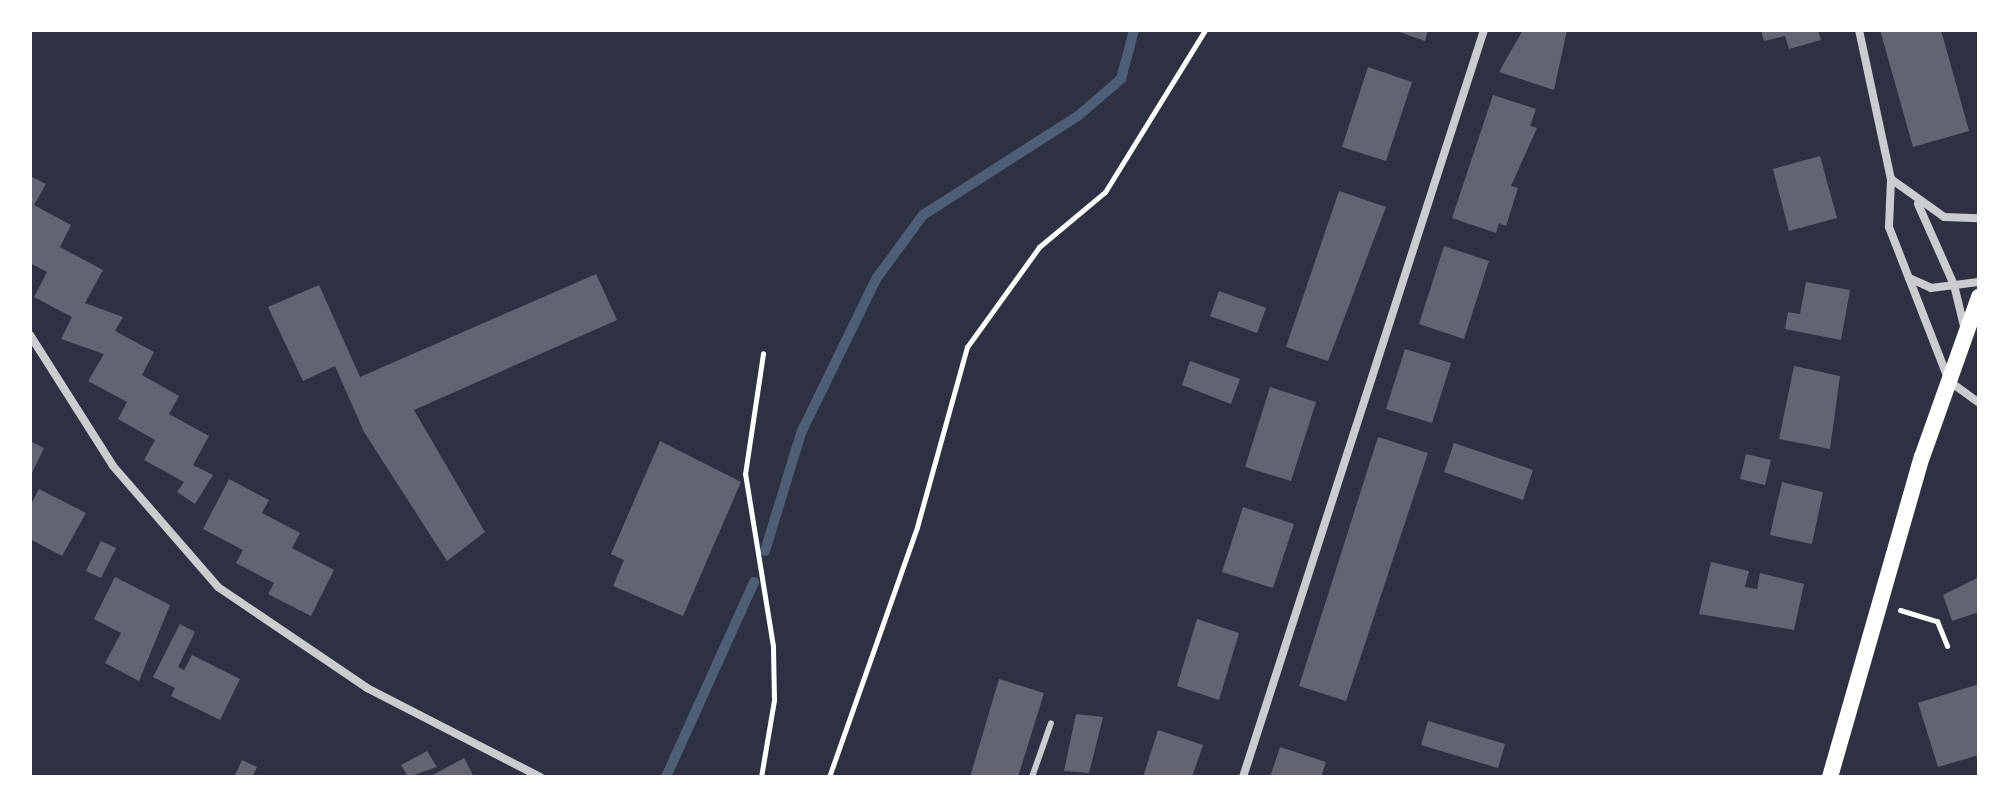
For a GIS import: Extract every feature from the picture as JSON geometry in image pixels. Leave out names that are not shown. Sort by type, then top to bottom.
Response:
[{"type":"main road","points":[[1830,777],[1880,603],[1965,331],[1979,297]]},
{"type":"street","points":[[1243,777],[1484,30]]},
{"type":"street","points":[[1859,30],[1891,179],[1889,227],[1949,381],[1979,403]]},
{"type":"street","points":[[1891,179],[1918,204],[1944,217],[1979,218]]},
{"type":"street","points":[[1918,204],[1954,285],[1965,331]]},
{"type":"street","points":[[1909,278],[1931,288],[1979,282]]},
{"type":"street","points":[[30,335],[113,466],[218,587],[326,664],[540,777]]},
{"type":"lane","points":[[1032,777],[1051,723]]},
{"type":"path","points":[[829,777],[917,527],[967,347],[1039,247],[1105,192],[1205,30]]},
{"type":"path","points":[[761,777],[774,700],[773,646],[745,474],[763,353]]},
{"type":"path","points":[[1880,603],[1937,621],[1947,646]]},
{"type":"building","points":[[1394,30],[1428,30],[1425,41]]},
{"type":"building","points":[[1523,30],[1567,30],[1554,90],[1499,72]]},
{"type":"building","points":[[1761,30],[1818,30],[1821,40],[1789,49],[1785,36],[1764,41]]},
{"type":"building","points":[[1880,30],[1941,30],[1969,131],[1913,147]]},
{"type":"building","points":[[1368,67],[1412,82],[1386,161],[1342,147]]},
{"type":"building","points":[[1493,95],[1536,109],[1530,126],[1537,128],[1511,186],[1518,188],[1506,226],[1499,223],[1496,233],[1452,218]]},
{"type":"building","points":[[1820,156],[1837,218],[1789,231],[1773,169]]},
{"type":"building","points":[[30,176],[46,184],[34,205],[71,225],[60,247],[103,270],[85,303],[123,317],[115,331],[154,352],[142,375],[179,396],[169,414],[209,436],[193,465],[213,475],[195,504],[177,492],[184,482],[144,460],[155,440],[118,419],[127,402],[88,381],[104,354],[61,339],[72,317],[34,297],[47,272],[30,263]]},
{"type":"building","points":[[1339,191],[1386,207],[1328,361],[1286,347]]},
{"type":"building","points":[[1444,246],[1489,261],[1464,339],[1419,324]]},
{"type":"building","points":[[596,274],[617,320],[414,410],[485,532],[447,561],[364,432],[335,366],[303,381],[268,307],[319,285],[360,377]]},
{"type":"building","points":[[1806,282],[1850,290],[1841,340],[1785,329],[1788,312],[1800,314]]},
{"type":"building","points":[[1219,291],[1266,308],[1257,333],[1210,316]]},
{"type":"building","points":[[1405,349],[1451,363],[1432,423],[1386,409]]},
{"type":"building","points":[[1190,361],[1240,379],[1231,404],[1182,385]]},
{"type":"building","points":[[1794,366],[1840,376],[1830,449],[1779,439]]},
{"type":"building","points":[[1270,387],[1316,402],[1291,481],[1245,467]]},
{"type":"building","points":[[1378,437],[1428,453],[1346,701],[1299,686]]},
{"type":"building","points":[[30,441],[44,448],[30,477]]},
{"type":"building","points":[[660,441],[741,482],[683,616],[613,586],[624,560],[611,554]]},
{"type":"building","points":[[1454,443],[1533,470],[1523,500],[1444,472]]},
{"type":"building","points":[[1746,454],[1771,460],[1765,485],[1740,479]]},
{"type":"building","points":[[229,479],[269,500],[262,513],[300,533],[292,548],[334,570],[311,616],[268,594],[274,583],[236,563],[243,550],[203,529]]},
{"type":"building","points":[[1782,482],[1823,492],[1812,544],[1770,535]]},
{"type":"building","points":[[39,489],[86,513],[62,556],[30,539],[30,506]]},
{"type":"building","points":[[1243,507],[1294,524],[1273,588],[1222,572]]},
{"type":"building","points":[[101,541],[116,548],[101,578],[86,571]]},
{"type":"building","points":[[1711,562],[1749,571],[1745,587],[1757,589],[1760,573],[1804,584],[1794,630],[1699,614]]},
{"type":"building","points":[[115,577],[170,605],[139,681],[105,663],[121,633],[94,619]]},
{"type":"building","points":[[1979,577],[1979,612],[1952,621],[1943,595]]},
{"type":"building","points":[[1197,619],[1239,633],[1219,700],[1177,686]]},
{"type":"building","points":[[180,624],[195,632],[178,667],[184,670],[192,655],[240,679],[220,720],[171,696],[175,688],[153,677]]},
{"type":"building","points":[[999,679],[1044,693],[1018,777],[970,777]]},
{"type":"building","points":[[1979,684],[1979,755],[1938,767],[1918,703]]},
{"type":"building","points":[[1076,714],[1103,717],[1089,773],[1064,771]]},
{"type":"building","points":[[1428,721],[1505,744],[1498,768],[1421,745]]},
{"type":"building","points":[[1158,730],[1203,745],[1192,777],[1143,777]]},
{"type":"building","points":[[1280,747],[1326,762],[1321,777],[1270,777]]},
{"type":"building","points":[[427,751],[437,767],[408,777],[401,765]]},
{"type":"building","points":[[464,758],[474,777],[429,777]]},
{"type":"building","points":[[242,760],[257,767],[252,777],[234,777]]},
{"type":"waterway","points":[[765,551],[801,433],[876,279],[923,215],[1078,116],[1121,79],[1134,30]]},
{"type":"waterway","points":[[666,777],[754,582]]}]
